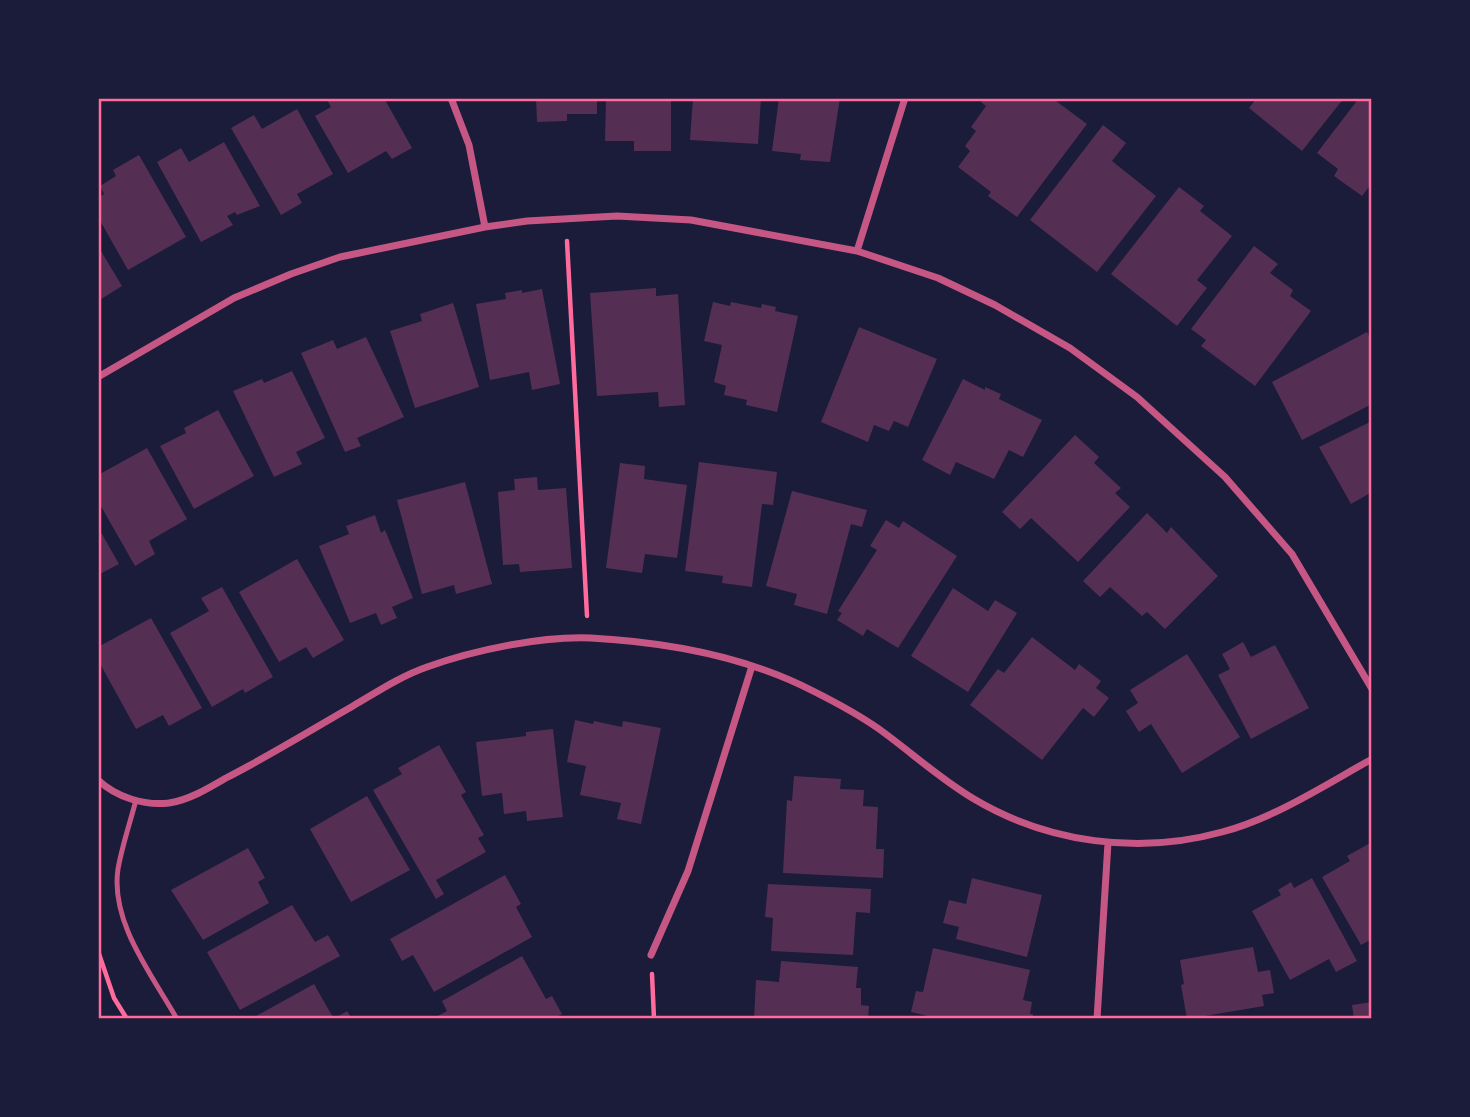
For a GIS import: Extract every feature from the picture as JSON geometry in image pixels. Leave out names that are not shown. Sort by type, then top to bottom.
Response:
[{"type":"street","points":[[451,98],[469,145],[485,227]]},
{"type":"street","points":[[857,251],[905,98]]},
{"type":"street","points":[[98,377],[234,298],[290,274],[328,261],[402,243],[485,227],[527,221],[617,216],[691,220],[857,251],[938,278],[995,305],[1070,348],[1137,397],[1225,477],[1292,554],[1372,690]]},
{"type":"street","points":[[98,780],[106,788],[136,800],[171,803],[201,792],[425,667],[536,642],[588,638],[674,646],[752,666],[811,690],[877,727],[972,798],[1002,815],[1039,830],[1108,844],[1149,844],[1222,832],[1280,808],[1372,759]]},
{"type":"street","points":[[650,955],[688,871],[752,666]]},
{"type":"street","points":[[1097,1019],[1108,844]]},
{"type":"lane","points":[[136,800],[118,871],[118,900],[124,925],[177,1019]]},
{"type":"path","points":[[566,219],[588,638]]},
{"type":"path","points":[[98,951],[114,998],[127,1019]]},
{"type":"path","points":[[650,955],[654,1019]]},
{"type":"building","points":[[384,98],[412,148],[392,159],[386,151],[348,173],[315,116],[331,107],[327,100]]},
{"type":"building","points":[[536,98],[597,98],[597,114],[567,114],[567,121],[537,122]]},
{"type":"building","points":[[606,98],[671,98],[671,151],[634,151],[634,141],[605,141]]},
{"type":"building","points":[[693,98],[761,98],[758,144],[690,140]]},
{"type":"building","points":[[779,98],[840,98],[830,162],[800,160],[801,154],[772,151]]},
{"type":"building","points":[[984,98],[1058,98],[1056,101],[1087,124],[1017,217],[988,196],[991,192],[958,167],[970,151],[965,146],[976,131],[971,127],[986,106],[981,102]]},
{"type":"building","points":[[1257,98],[1344,98],[1302,151],[1249,108]]},
{"type":"building","points":[[1359,98],[1372,98],[1372,183],[1362,196],[1334,176],[1338,169],[1317,153]]},
{"type":"building","points":[[297,109],[333,174],[297,194],[302,203],[281,215],[231,128],[254,115],[262,129]]},
{"type":"building","points":[[1103,125],[1126,143],[1112,161],[1156,196],[1097,272],[1030,220]]},
{"type":"building","points":[[224,142],[260,206],[227,216],[233,225],[201,242],[157,162],[181,148],[189,162]]},
{"type":"building","points":[[139,155],[186,237],[128,270],[98,217],[98,198],[104,194],[100,186],[116,176],[113,170]]},
{"type":"building","points":[[1179,187],[1204,206],[1200,211],[1232,236],[1197,280],[1207,288],[1177,326],[1111,274]]},
{"type":"building","points":[[98,246],[122,286],[98,301]]},
{"type":"building","points":[[1254,246],[1278,264],[1270,273],[1293,290],[1290,296],[1311,311],[1255,386],[1201,346],[1206,340],[1191,329]]},
{"type":"building","points":[[656,288],[656,296],[678,294],[685,405],[659,407],[658,392],[597,396],[590,293]]},
{"type":"building","points":[[542,289],[560,384],[532,390],[529,372],[490,380],[476,304],[506,299],[505,293]]},
{"type":"building","points":[[713,302],[730,306],[731,302],[761,308],[762,304],[776,307],[775,311],[798,316],[777,412],[746,405],[747,400],[724,395],[726,386],[714,382],[722,345],[704,341]]},
{"type":"building","points":[[453,303],[479,387],[415,408],[390,331],[422,321],[420,314]]},
{"type":"building","points":[[859,327],[937,359],[908,427],[894,421],[889,431],[874,425],[868,442],[821,422]]},
{"type":"building","points":[[1367,332],[1372,342],[1372,404],[1302,440],[1272,382]]},
{"type":"building","points":[[366,337],[404,417],[357,438],[361,446],[345,452],[301,353],[333,340],[337,349]]},
{"type":"building","points":[[292,371],[325,438],[296,452],[302,464],[274,477],[233,391],[262,379],[264,383]]},
{"type":"building","points":[[963,379],[985,390],[985,387],[1001,394],[999,399],[1042,420],[1023,457],[1009,450],[994,479],[956,462],[950,475],[922,460]]},
{"type":"building","points":[[218,410],[254,476],[194,509],[160,446],[186,433],[184,428]]},
{"type":"building","points":[[1372,421],[1372,492],[1351,504],[1319,447]]},
{"type":"building","points":[[1075,435],[1099,457],[1094,463],[1121,488],[1115,493],[1130,507],[1078,562],[1031,518],[1020,529],[1002,512]]},
{"type":"building","points":[[147,448],[187,519],[149,541],[155,554],[135,566],[98,501],[98,475]]},
{"type":"building","points":[[699,462],[777,472],[773,505],[762,504],[752,587],[722,583],[723,576],[685,571]]},
{"type":"building","points":[[620,463],[645,466],[644,479],[687,485],[677,558],[645,554],[642,573],[606,568]]},
{"type":"building","points":[[537,477],[538,490],[566,488],[572,568],[520,572],[519,564],[503,565],[498,492],[515,490],[514,479]]},
{"type":"building","points":[[465,482],[492,584],[456,594],[454,585],[422,594],[397,500]]},
{"type":"building","points":[[792,491],[867,510],[862,527],[851,524],[827,614],[794,605],[797,594],[766,586]]},
{"type":"building","points":[[1147,513],[1167,533],[1171,527],[1218,576],[1165,629],[1147,612],[1142,616],[1110,587],[1100,597],[1083,581]]},
{"type":"building","points":[[375,515],[381,533],[385,530],[413,598],[392,607],[397,618],[381,625],[376,613],[350,623],[319,546],[349,534],[346,526]]},
{"type":"building","points":[[886,520],[899,528],[903,521],[957,556],[898,648],[867,629],[863,636],[837,620],[842,613],[838,611],[877,550],[870,546]]},
{"type":"building","points":[[98,527],[119,564],[98,575]]},
{"type":"building","points":[[297,559],[344,640],[313,658],[306,647],[279,662],[239,592]]},
{"type":"building","points":[[222,587],[273,677],[245,693],[243,689],[212,707],[170,633],[209,611],[201,598]]},
{"type":"building","points":[[953,588],[988,611],[995,600],[1017,613],[968,692],[911,656]]},
{"type":"building","points":[[151,618],[202,708],[169,726],[163,715],[136,729],[98,660],[98,647]]},
{"type":"building","points":[[1032,637],[1075,670],[1079,664],[1101,681],[1096,688],[1109,698],[1094,717],[1083,708],[1042,760],[970,705],[998,669],[1004,673]]},
{"type":"building","points":[[1243,642],[1251,657],[1275,645],[1309,708],[1251,739],[1218,675],[1230,669],[1222,654]]},
{"type":"building","points":[[1187,654],[1240,737],[1182,773],[1151,724],[1139,732],[1126,711],[1138,703],[1130,690]]},
{"type":"building","points":[[575,720],[622,727],[623,721],[661,728],[641,824],[617,819],[621,803],[580,795],[586,766],[567,762]]},
{"type":"building","points":[[553,729],[563,817],[527,821],[526,811],[504,814],[502,793],[482,796],[476,742],[526,736],[526,732]]},
{"type":"building","points":[[439,745],[466,792],[461,795],[484,835],[478,838],[486,852],[436,880],[444,894],[436,899],[373,790],[402,774],[398,768]]},
{"type":"building","points":[[794,776],[841,779],[840,789],[864,790],[863,806],[878,807],[876,849],[884,849],[883,878],[783,873],[787,800],[792,801]]},
{"type":"building","points":[[367,796],[410,870],[351,902],[310,829]]},
{"type":"building","points":[[1372,842],[1372,939],[1361,945],[1322,877],[1350,861],[1347,856]]},
{"type":"building","points":[[248,848],[265,878],[258,882],[269,903],[203,940],[171,890]]},
{"type":"building","points":[[505,875],[521,904],[516,907],[532,937],[434,992],[413,955],[402,961],[390,939]]},
{"type":"building","points":[[972,878],[1042,895],[1027,957],[956,939],[959,927],[943,923],[949,900],[966,904]]},
{"type":"building","points":[[1312,878],[1357,961],[1336,972],[1329,959],[1290,980],[1252,911],[1281,895],[1278,890],[1291,882],[1294,888]]},
{"type":"building","points":[[768,884],[871,889],[870,913],[856,912],[853,955],[771,951],[773,918],[765,917]]},
{"type":"building","points":[[292,905],[315,942],[328,935],[340,956],[240,1010],[207,952]]},
{"type":"building","points":[[1253,947],[1258,972],[1270,970],[1274,993],[1262,995],[1264,1006],[1187,1019],[1180,960]]},
{"type":"building","points":[[933,948],[1030,970],[1023,1000],[1032,1002],[1032,1019],[941,1019],[911,1012],[916,991],[923,992]]},
{"type":"building","points":[[522,956],[546,999],[552,996],[562,1014],[553,1019],[432,1019],[447,1011],[442,1001]]},
{"type":"building","points":[[781,961],[858,967],[856,988],[861,988],[861,1005],[869,1006],[868,1019],[754,1019],[756,980],[779,982]]},
{"type":"building","points":[[314,984],[334,1019],[251,1019]]},
{"type":"building","points":[[1372,1002],[1372,1019],[1354,1019],[1352,1005]]},
{"type":"building","points":[[347,1011],[352,1019],[334,1019]]}]
